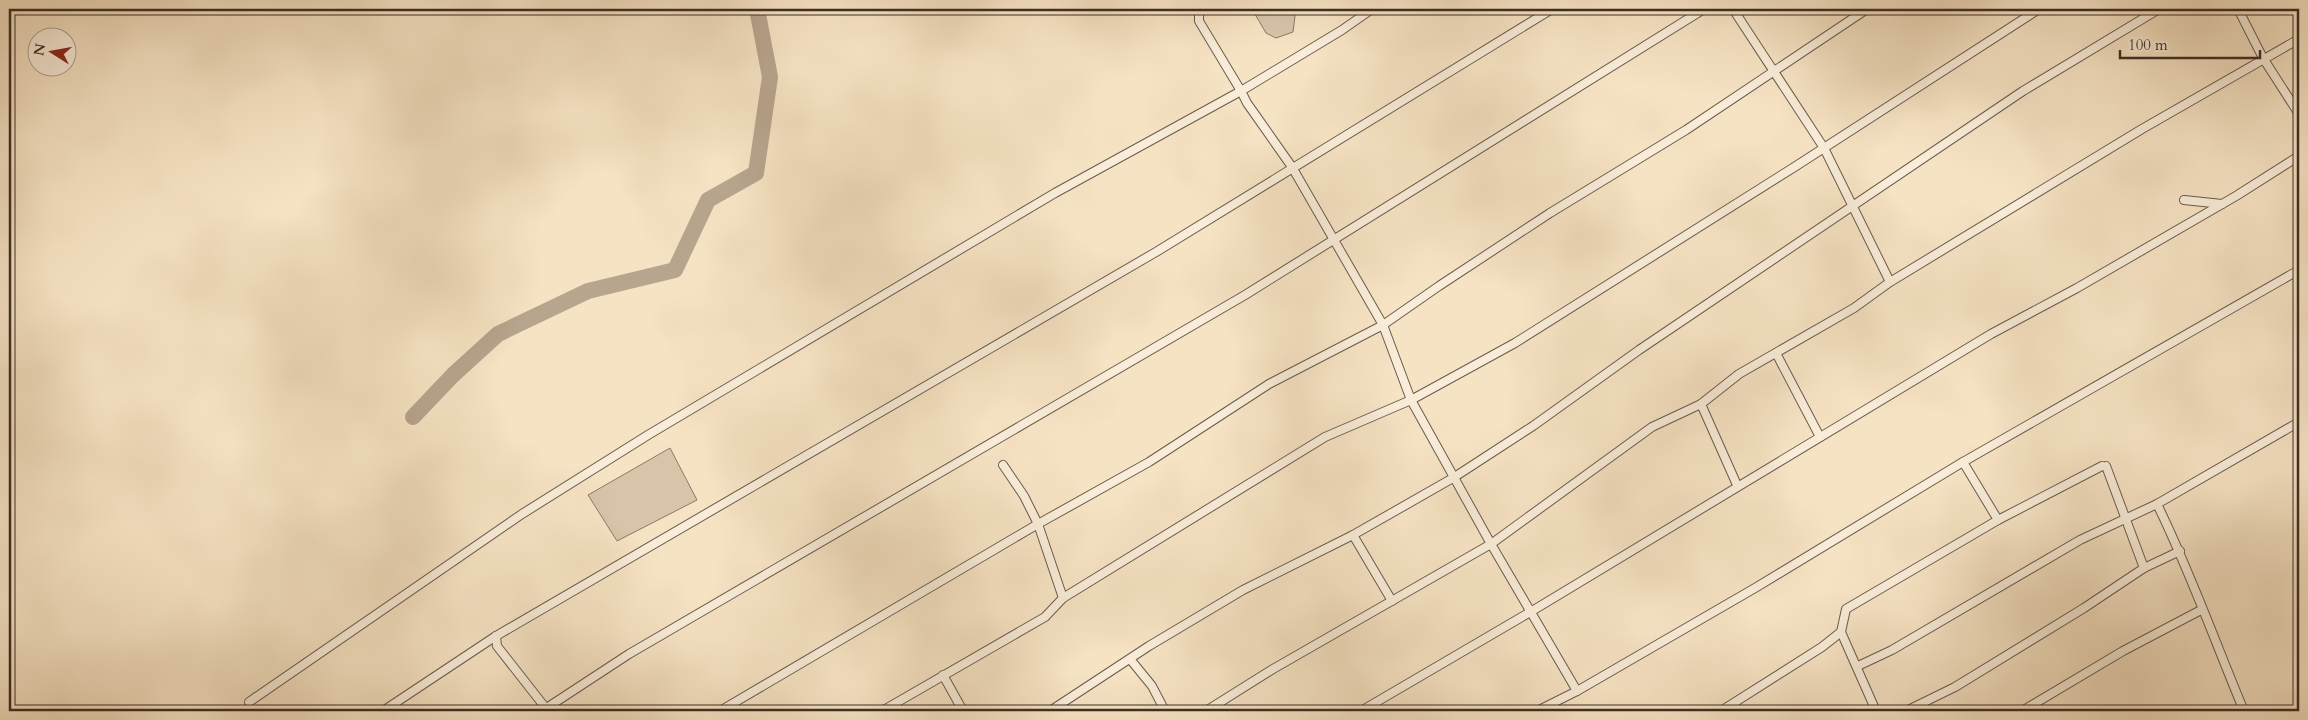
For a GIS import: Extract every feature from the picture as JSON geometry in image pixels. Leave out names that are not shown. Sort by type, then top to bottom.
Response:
[{"type":"street","points":[[249,702],[522,514],[648,435],[1055,193],[1241,91],[1342,30],[1372,9]]},
{"type":"street","points":[[384,711],[496,636],[1156,252],[1552,9]]},
{"type":"street","points":[[496,636],[496,646],[545,710],[629,654],[1245,295],[1704,9]]},
{"type":"street","points":[[1733,9],[1824,148],[1854,205],[1890,282]]},
{"type":"street","points":[[720,711],[1038,524],[1149,462],[1269,384],[1383,325],[1455,276],[1686,130],[1867,9]]},
{"type":"street","points":[[882,711],[1044,618],[1063,598],[1324,437],[1412,400],[1515,343],[1824,148],[2039,9]]},
{"type":"street","points":[[1050,711],[1130,659],[1243,590],[1353,535],[1453,478],[1533,426],[1640,350],[2023,91],[2159,9]]},
{"type":"street","points":[[2238,9],[2263,58],[2299,114]]},
{"type":"street","points":[[1198,10],[1199,21],[1247,103],[1292,167],[1335,238],[1383,325],[1412,400],[1453,478],[1578,691]]},
{"type":"street","points":[[1206,711],[1272,669],[1491,544],[1644,433],[1702,404],[1738,374],[1854,308],[1890,282],[2263,58],[2299,39]]},
{"type":"street","points":[[1361,711],[1532,611],[1991,334],[2077,288],[2222,204],[2299,156]]},
{"type":"street","points":[[2184,200],[2222,204]]},
{"type":"street","points":[[1537,711],[1578,691],[1755,588],[1963,462],[2299,270]]},
{"type":"street","points":[[1776,353],[1820,437]]},
{"type":"street","points":[[1702,404],[1738,485]]},
{"type":"street","points":[[1858,666],[1892,650],[2080,540],[2157,504],[2299,422]]},
{"type":"street","points":[[1963,462],[1998,520]]},
{"type":"street","points":[[1003,465],[1024,496],[1038,524],[1063,598]]},
{"type":"street","points":[[1876,711],[1858,666],[1841,632],[1846,609],[1998,520],[2104,466],[2144,568]]},
{"type":"street","points":[[2157,504],[2180,551],[2201,610],[2244,711]]},
{"type":"street","points":[[1353,535],[1392,601]]},
{"type":"street","points":[[1906,711],[1955,687],[2084,608],[2144,568],[2180,551]]},
{"type":"street","points":[[2022,711],[2123,651],[2201,610]]},
{"type":"street","points":[[1721,711],[1841,632]]},
{"type":"street","points":[[1130,659],[1152,686],[1165,711]]},
{"type":"street","points":[[943,675],[964,711]]},
{"type":"shaded area","points":[[1252,9],[1291,9],[1295,16],[1293,32],[1276,38],[1266,33]]},
{"type":"shaded area","points":[[670,448],[697,500],[617,541],[588,495]]},
{"type":"waterway","points":[[413,417],[453,375],[498,334],[588,291],[675,270],[708,200],[756,173],[770,77],[757,9]]}]
